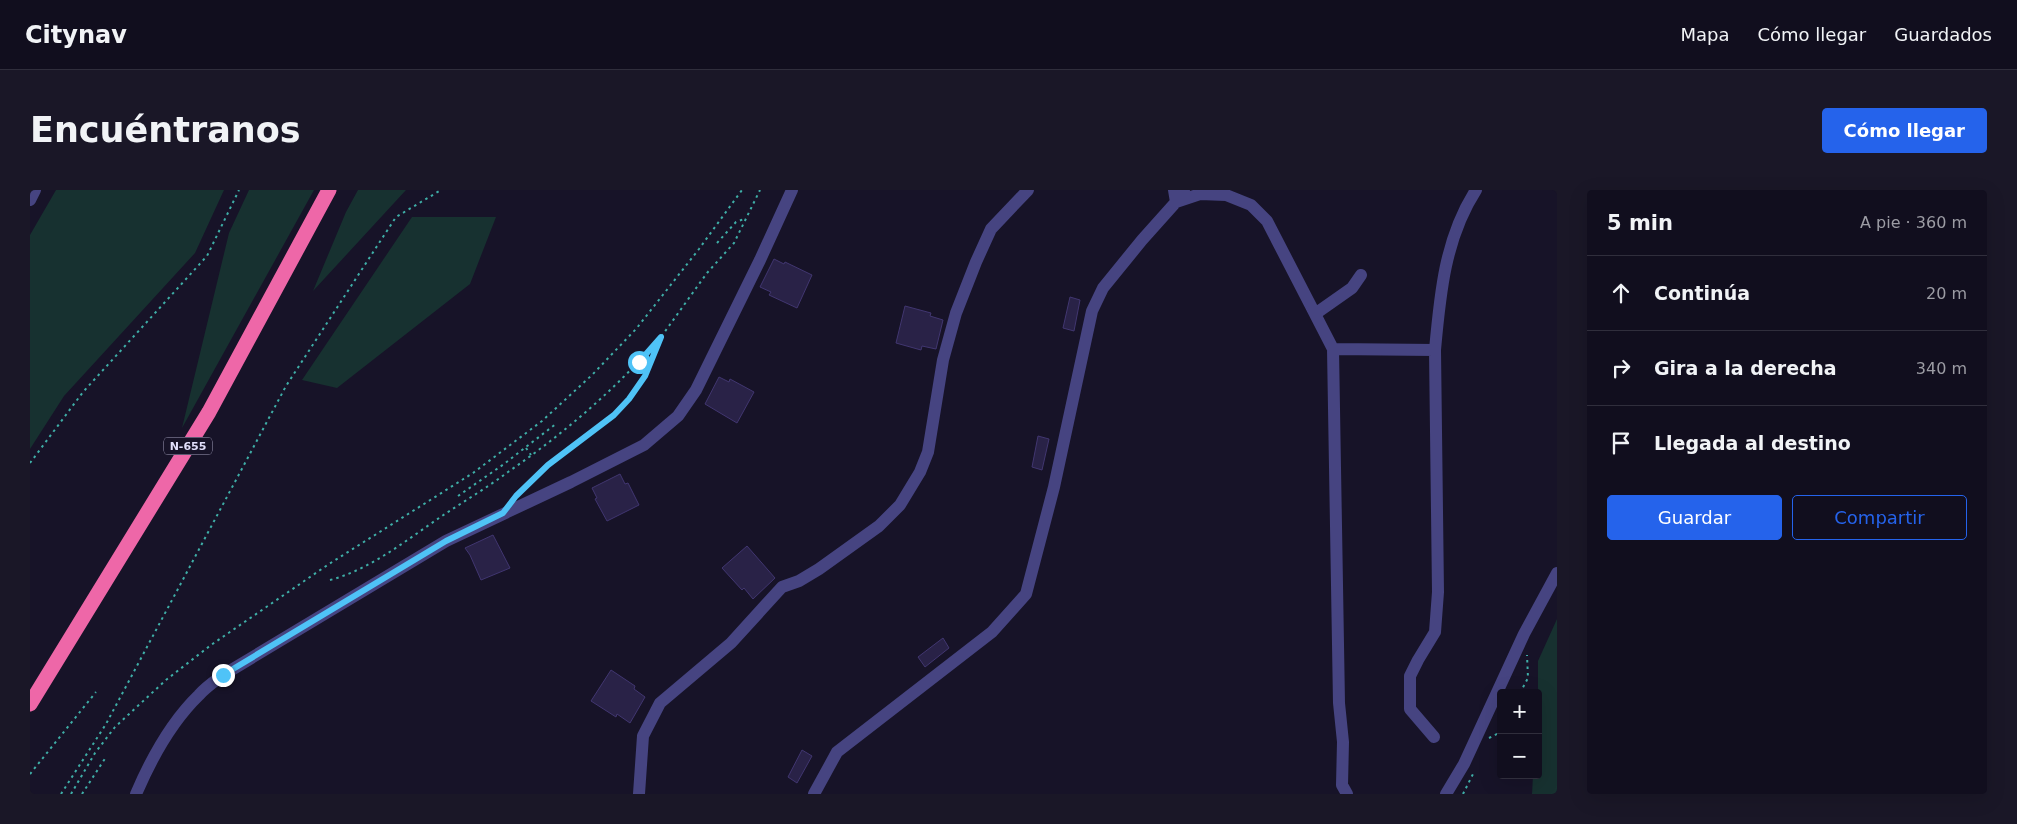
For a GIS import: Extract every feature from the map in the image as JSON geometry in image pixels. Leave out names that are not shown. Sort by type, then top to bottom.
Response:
[{"type":"highway","name":"N-655","points":[[30,704],[209,412],[328,190]]},
{"type":"street","points":[[30,200],[35,190]]},
{"type":"street","points":[[136,794],[157,750],[185,710],[199,694],[223,675],[446,541],[644,445],[678,416],[696,390],[792,190]]},
{"type":"street","points":[[639,794],[643,736],[660,703],[730,644],[782,586],[799,581],[826,564],[878,526],[900,505],[920,472],[928,452],[943,360],[956,313],[976,262],[991,229],[1028,190]]},
{"type":"street","points":[[814,794],[836,752],[992,632],[1026,594],[1054,488],[1092,311],[1103,288],[1175,196],[1184,190]]},
{"type":"street","points":[[1434,737],[1410,709],[1410,676],[1435,632],[1438,592],[1435,350],[1444,272],[1454,234],[1462,214],[1476,190]]},
{"type":"street","points":[[1175,196],[1200,194],[1226,195],[1251,205],[1267,221],[1333,349],[1333,450],[1340,703],[1343,742],[1342,785],[1347,794]]},
{"type":"street","points":[[1315,314],[1352,288],[1361,274]]},
{"type":"street","points":[[1333,349],[1435,350]]},
{"type":"street","points":[[1446,794],[1464,764],[1524,634],[1557,573]]},
{"type":"path","points":[[30,463],[83,392],[207,256],[239,190]]},
{"type":"path","points":[[62,794],[106,724],[286,386],[396,217],[441,190]]},
{"type":"path","points":[[71,794],[95,753],[115,727],[166,680],[211,645],[330,564],[473,473],[542,421],[592,375],[636,328],[699,249],[742,190]]},
{"type":"path","points":[[330,580],[348,575],[399,545],[530,455],[614,386],[661,337],[707,273],[734,243],[760,190]]},
{"type":"path","points":[[717,243],[736,222],[746,218]]},
{"type":"path","points":[[516,496],[548,465],[614,415],[629,399],[645,376],[661,337]]},
{"type":"path","points":[[458,496],[526,448],[557,423]]},
{"type":"path","points":[[526,448],[530,455]]},
{"type":"path","points":[[1522,689],[1528,678],[1527,654]]},
{"type":"path","points":[[30,774],[96,692]]},
{"type":"path","points":[[1489,738],[1497,734]]},
{"type":"path","points":[[82,794],[106,757]]},
{"type":"green space","points":[[56,190],[224,190],[195,253],[64,396],[30,449],[30,235]]},
{"type":"green space","points":[[249,190],[314,190],[182,428],[229,233]]},
{"type":"green space","points":[[358,190],[406,190],[313,291],[346,212]]},
{"type":"green space","points":[[412,217],[496,217],[470,284],[337,388],[302,380]]},
{"type":"green space","points":[[1557,619],[1557,794],[1532,794],[1533,779],[1542,779],[1542,689],[1538,689],[1538,661]]},
{"type":"building","points":[[774,259],[784,264],[785,262],[812,275],[797,308],[769,295],[771,292],[760,287]]},
{"type":"building","points":[[1070,297],[1080,300],[1074,331],[1063,328]]},
{"type":"building","points":[[905,306],[931,313],[930,316],[943,320],[936,349],[922,346],[921,350],[896,343]]},
{"type":"building","points":[[719,377],[729,382],[730,379],[754,392],[737,423],[705,404]]},
{"type":"building","points":[[1038,436],[1049,439],[1042,470],[1032,467]]},
{"type":"building","points":[[620,474],[625,484],[628,483],[639,505],[607,521],[595,499],[597,498],[592,488]]},
{"type":"building","points":[[493,535],[510,568],[481,580],[465,548]]},
{"type":"building","points":[[747,546],[775,578],[753,599],[722,568]]},
{"type":"building","points":[[943,638],[949,648],[925,667],[918,657]]},
{"type":"building","points":[[611,670],[635,686],[634,689],[645,697],[630,723],[617,714],[616,717],[591,701]]},
{"type":"building","points":[[802,750],[812,756],[797,783],[788,777]]},
{"type":"route","points":[[223,675],[446,541],[503,513],[516,496],[548,465],[614,415],[629,399],[645,376],[661,337],[639,362]]}]
